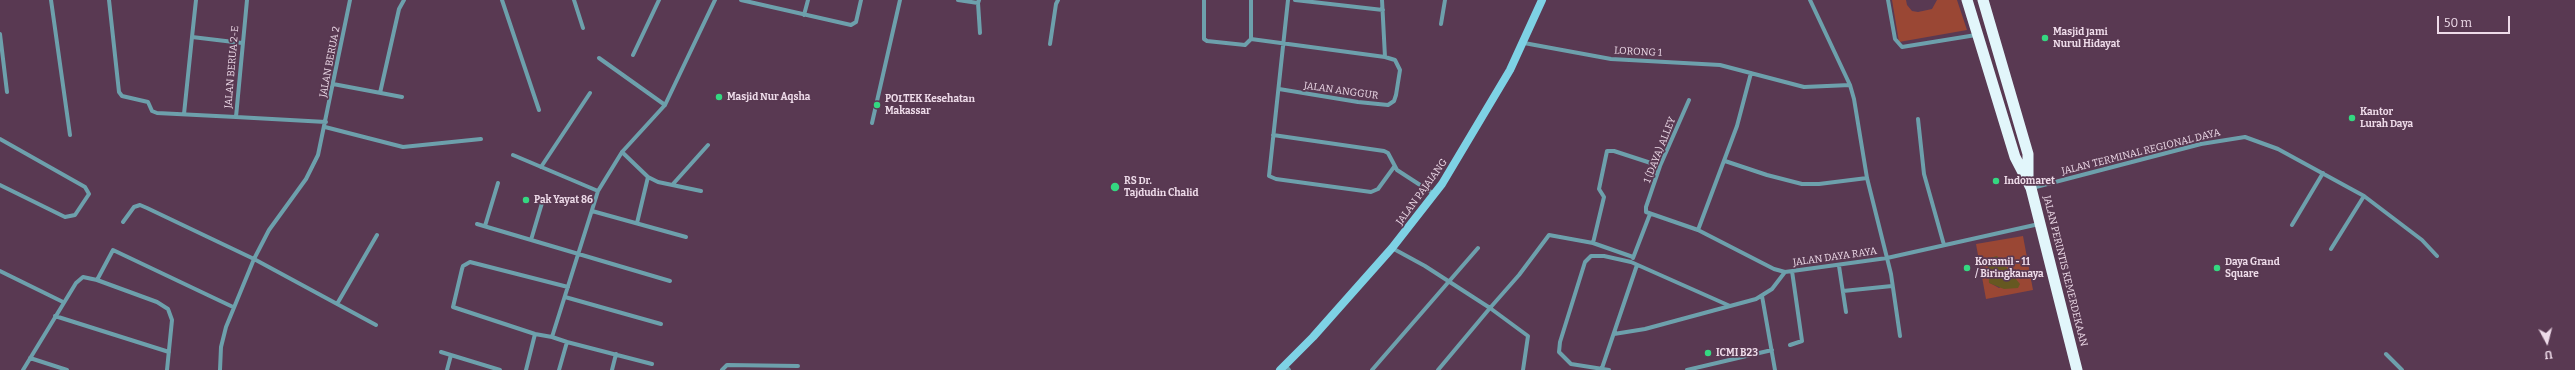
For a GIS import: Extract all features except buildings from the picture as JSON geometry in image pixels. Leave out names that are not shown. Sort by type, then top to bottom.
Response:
[{"type":"highway","name":"JALAN PERINTIS KEMERDEKAAN","points":[[1966,0],[1978,34],[2015,157],[2029,184],[2077,370]]},
{"type":"highway","name":"JALAN PERINTIS KEMERDEKAAN","points":[[1982,0],[2028,154],[2029,184]]},
{"type":"main road","name":"JALAN PAJAIANG","points":[[1285,368],[1392,248],[1434,194],[1468,143],[1524,43],[1542,0]]},
{"type":"street","points":[[52,0],[70,135]]},
{"type":"street","points":[[109,0],[119,92],[122,96],[148,102],[154,112],[236,116]]},
{"type":"street","points":[[184,114],[196,0]]},
{"type":"street","name":"JALAN BERUA 2-E","points":[[247,0],[236,116],[326,122]]},
{"type":"street","name":"JALAN BERUA 2","points":[[220,370],[221,347],[233,307],[254,259],[269,230],[306,179],[318,155],[350,0]]},
{"type":"street","points":[[380,93],[399,9],[404,0]]},
{"type":"street","points":[[502,0],[539,110]]},
{"type":"street","points":[[574,0],[583,28]]},
{"type":"street","points":[[633,55],[659,0]]},
{"type":"street","points":[[552,337],[598,191],[622,152],[665,105],[715,0]]},
{"type":"street","points":[[741,0],[804,15],[854,24],[861,0]]},
{"type":"street","points":[[804,15],[808,0]]},
{"type":"street","points":[[872,123],[900,0]]},
{"type":"street","points":[[958,0],[979,2],[980,33]]},
{"type":"street","points":[[1050,44],[1056,4],[1058,0]]},
{"type":"street","points":[[1204,0],[1205,40],[1245,45],[1251,38],[1251,0]]},
{"type":"street","points":[[1288,0],[1279,89],[1268,172],[1271,178],[1371,192],[1378,189],[1394,167]]},
{"type":"street","points":[[1295,0],[1333,2],[1383,10]]},
{"type":"street","points":[[1251,38],[1283,44],[1384,57],[1382,0]]},
{"type":"street","points":[[1441,24],[1445,0]]},
{"type":"street","points":[[1810,0],[1850,86],[1868,178],[1887,258],[1900,336]]},
{"type":"street","points":[[1888,0],[1895,39],[1902,47],[1978,34]]},
{"type":"street","points":[[0,34],[7,92]]},
{"type":"street","points":[[192,37],[242,43]]},
{"type":"street","name":"LORONG 1","points":[[1524,43],[1611,59],[1720,65],[1812,88],[1850,86]]},
{"type":"street","name":"JALAN ANGGUR","points":[[1279,89],[1381,105],[1391,104],[1396,95],[1399,76],[1398,64],[1394,60],[1384,57]]},
{"type":"street","points":[[599,58],[665,105]]},
{"type":"street","points":[[1698,230],[1725,161],[1751,73]]},
{"type":"street","points":[[333,84],[402,97]]},
{"type":"street","points":[[541,167],[590,93]]},
{"type":"street","name":"1 (DAYA) ALLEY","points":[[1650,214],[1646,212],[1646,207],[1660,166],[1689,100]]},
{"type":"street","points":[[1918,119],[1924,174],[1944,245]]},
{"type":"street","points":[[325,127],[403,147],[481,139]]},
{"type":"street","points":[[1273,135],[1384,151],[1388,153],[1394,167],[1434,194]]},
{"type":"street","name":"JALAN TERMINAL REGIONAL DAYA","points":[[2029,184],[2229,138],[2258,140],[2364,196],[2422,240],[2436,256]]},
{"type":"street","points":[[0,139],[85,187],[89,194],[75,215],[65,217],[0,185]]},
{"type":"street","points":[[673,184],[708,145]]},
{"type":"street","points":[[1593,243],[1604,197],[1599,188],[1607,151],[1614,151],[1660,166]]},
{"type":"street","points":[[622,152],[648,177],[658,182],[701,191]]},
{"type":"street","points":[[513,155],[598,191]]},
{"type":"street","points":[[1725,161],[1767,175],[1802,184],[1819,184],[1868,178]]},
{"type":"street","points":[[2292,225],[2323,173]]},
{"type":"street","points":[[637,223],[648,177]]},
{"type":"street","points":[[485,226],[498,183]]},
{"type":"street","points":[[2331,249],[2364,196]]},
{"type":"street","points":[[531,240],[542,203]]},
{"type":"street","points":[[124,222],[134,207],[140,205],[254,259],[376,325]]},
{"type":"street","points":[[592,211],[686,237]]},
{"type":"street","points":[[1631,262],[1650,214]]},
{"type":"street","name":"JALAN DAYA RAYA","points":[[1650,214],[1698,230],[1736,248],[1765,266],[1785,272],[1840,266],[1887,258],[2040,224]]},
{"type":"street","points":[[477,224],[670,281]]},
{"type":"street","points":[[337,304],[377,235]]},
{"type":"street","points":[[1438,370],[1520,275],[1549,235],[1593,243],[1633,257]]},
{"type":"street","points":[[1392,248],[1490,308],[1528,336],[1523,370]]},
{"type":"street","points":[[1372,370],[1447,281],[1478,248]]},
{"type":"street","points":[[96,280],[113,250],[233,307]]},
{"type":"street","points":[[1609,370],[1571,364],[1559,352],[1560,342],[1588,257],[1604,256],[1631,262],[1730,306]]},
{"type":"street","points":[[568,287],[470,262],[463,266],[453,307],[535,334],[552,337],[652,364]]},
{"type":"street","points":[[1602,368],[1638,265]]},
{"type":"street","points":[[1840,266],[1846,312]]},
{"type":"street","points":[[0,271],[63,302]]},
{"type":"street","points":[[1790,345],[1802,341],[1792,271]]},
{"type":"street","points":[[1614,334],[1645,329],[1762,296],[1772,289],[1785,272]]},
{"type":"street","points":[[23,370],[63,302],[79,279],[83,277],[96,280],[157,302],[168,309],[172,320],[167,370]]},
{"type":"street","points":[[1843,291],[1892,286]]},
{"type":"street","points":[[1762,296],[1776,370]]},
{"type":"street","points":[[565,297],[661,324]]},
{"type":"street","points":[[55,316],[168,352]]},
{"type":"street","points":[[526,370],[535,334]]},
{"type":"street","points":[[559,370],[568,342]]},
{"type":"street","points":[[1688,370],[1772,350]]},
{"type":"street","points":[[441,352],[500,370]]},
{"type":"street","points":[[447,370],[451,354]]},
{"type":"street","points":[[612,370],[616,354]]},
{"type":"street","points":[[2386,354],[2402,370]]},
{"type":"street","points":[[30,358],[67,370]]},
{"type":"street","points":[[722,370],[727,365],[798,366]]},
{"type":"shaded area","points":[[1892,0],[1906,0],[1907,5],[1912,11],[1918,12],[1932,9],[1937,0],[1957,0],[1967,30],[1899,42]]},
{"type":"shaded area","points":[[2023,236],[2033,290],[1986,299],[1976,244]],"holes":[[[1988,263],[2005,264],[2003,265],[2006,269],[2015,277],[1999,288],[1990,283]]]},
{"type":"shaded area","points":[[1997,256],[2020,284],[2018,288],[2004,289],[1989,283],[1988,263],[1990,258]]},
{"type":"place","name":"Masjid Jami Nurul Hidayat","points":[[2045,38]]},
{"type":"place","name":"Masjid Nur Aqsha","points":[[719,97]]},
{"type":"place","name":"POLTEK Kesehatan Makassar","points":[[877,105]]},
{"type":"place","name":"Kantor Lurah Daya","points":[[2352,118]]},
{"type":"place","name":"Indomaret","points":[[1996,181]]},
{"type":"place","name":"RS Dr. Tajdudin Chalid","points":[[1115,187]]},
{"type":"place","name":"Pak Yayat 86","points":[[526,200]]},
{"type":"place","name":"Koramil - 11 / Biringkanaya","points":[[1967,268]]},
{"type":"place","name":"Daya Grand Square","points":[[2217,268]]},
{"type":"place","name":"ICMI B23","points":[[1708,353]]}]
